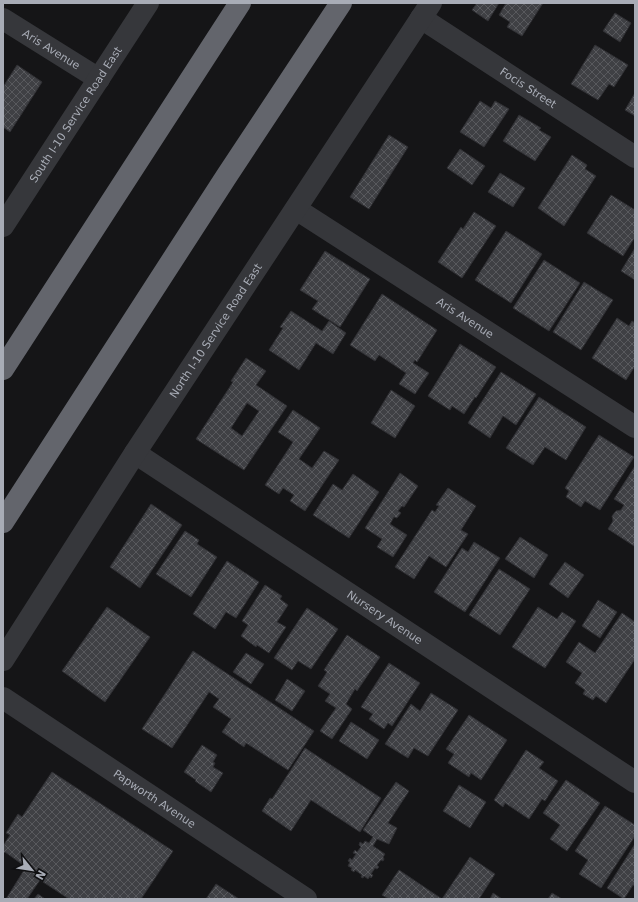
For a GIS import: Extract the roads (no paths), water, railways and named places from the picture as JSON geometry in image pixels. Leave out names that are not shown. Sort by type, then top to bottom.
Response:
[{"type":"highway","points":[[3,369],[240,3]]},
{"type":"highway","points":[[3,522],[226,177],[341,3]]},
{"type":"street","name":"South I-10 Service Road East","points":[[3,226],[148,3]]},
{"type":"street","name":"Focis Street","points":[[426,10],[635,157]]},
{"type":"street","name":"North I-10 Service Road East","points":[[3,660],[135,453],[426,10]]},
{"type":"street","name":"Aris Avenue","points":[[3,19],[99,79]]},
{"type":"street","name":"Aris Avenue","points":[[296,209],[635,427]]},
{"type":"street","name":"Nursery Avenue","points":[[135,453],[635,782]]},
{"type":"street","name":"Papworth Avenue","points":[[3,698],[306,899]]}]
